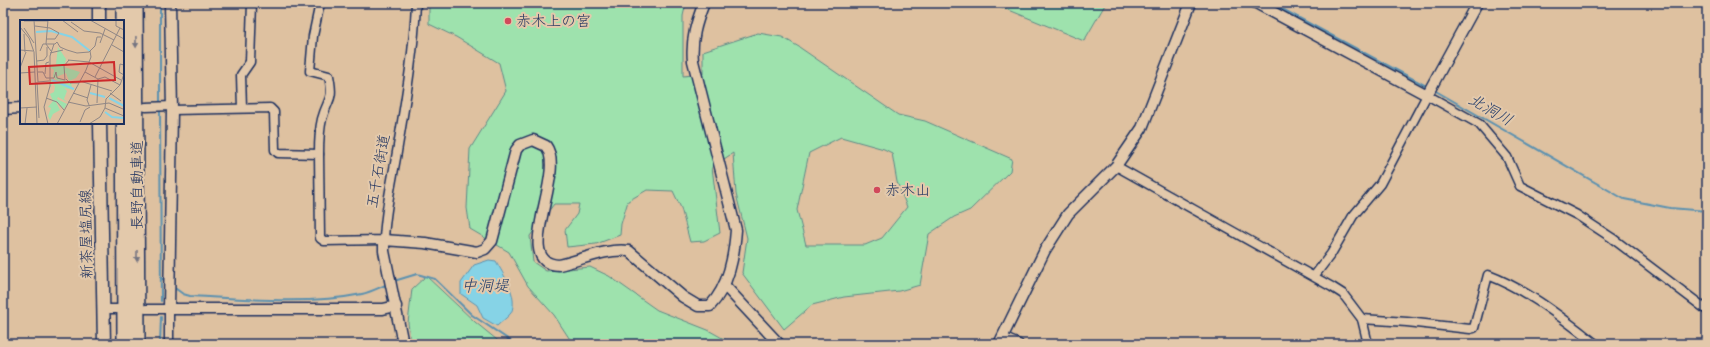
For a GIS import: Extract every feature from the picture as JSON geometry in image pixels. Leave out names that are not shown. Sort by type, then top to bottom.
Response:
[{"type":"highway","name":"長野自動車道","points":[[124,3],[125,344]]},
{"type":"highway","name":"長野自動車道","points":[[135,3],[138,344]]},
{"type":"main road","points":[[98,3],[99,20]]},
{"type":"main road","name":"新茶屋塩尻線","points":[[100,124],[104,344]]},
{"type":"street","points":[[168,344],[170,3]]},
{"type":"street","points":[[242,108],[241,75],[250,62],[252,3]]},
{"type":"street","points":[[320,3],[313,36],[310,71],[329,76],[332,96],[323,118],[319,134],[320,238],[324,241],[384,240],[425,243],[477,252],[485,249],[492,240],[516,150],[527,141],[539,141],[546,146],[552,157],[550,180],[538,243],[540,256],[545,262],[552,265],[559,265],[606,252],[618,250],[629,251],[684,297],[698,306],[710,306],[719,298],[724,285],[733,258],[736,230],[693,61],[692,45],[695,28],[704,3]]},
{"type":"street","name":"五千石街道","points":[[403,344],[384,240],[385,212],[397,152],[415,32],[416,3]]},
{"type":"street","points":[[1019,344],[1000,341],[1046,250],[1068,214],[1116,166],[1142,128],[1190,3]]},
{"type":"street","points":[[1256,3],[1480,124],[1507,157],[1520,186],[1577,215],[1612,238],[1707,310]]},
{"type":"street","points":[[1315,275],[1331,254],[1353,216],[1380,184],[1478,3]]},
{"type":"street","points":[[146,107],[270,108],[274,112],[275,150],[278,153],[320,154]]},
{"type":"street","points":[[3,109],[20,108]]},
{"type":"street","points":[[1116,166],[1315,275],[1343,294],[1362,319],[1368,344]]},
{"type":"street","points":[[1362,319],[1470,329],[1474,328],[1488,275],[1513,285],[1529,295],[1596,344]]},
{"type":"street","points":[[724,285],[779,344]]},
{"type":"street","points":[[146,309],[383,309],[396,306]]},
{"type":"street","points":[[103,309],[118,309]]},
{"type":"green space","points":[[429,3],[686,3],[683,16],[683,76],[703,74],[703,51],[758,33],[782,37],[898,115],[925,121],[1012,159],[1010,171],[970,210],[954,217],[929,234],[920,285],[899,291],[844,297],[812,305],[784,329],[742,273],[747,238],[736,194],[733,153],[712,167],[720,233],[704,241],[690,242],[681,208],[673,191],[647,190],[628,201],[621,224],[620,235],[596,244],[567,247],[565,230],[577,214],[579,204],[554,204],[530,236],[533,262],[546,271],[590,267],[609,276],[657,310],[708,330],[733,344],[573,344],[554,315],[528,286],[509,252],[470,229],[467,208],[470,149],[506,91],[499,63],[456,37],[429,24]],"holes":[[[841,137],[884,149],[892,153],[897,182],[907,207],[882,238],[865,245],[806,245],[797,210],[809,153]]]},
{"type":"green space","points":[[992,3],[1106,3],[1084,41]]},
{"type":"green space","points":[[426,276],[475,322],[502,344],[411,344],[408,323],[412,289]]},
{"type":"water","name":"中洞堤","points":[[489,260],[496,261],[506,279],[512,293],[513,300],[511,313],[497,326],[483,318],[477,305],[461,294],[461,283],[474,265]]},
{"type":"waterway","points":[[160,3],[160,104]]},
{"type":"waterway","name":"北洞川","points":[[1271,3],[1428,87]]},
{"type":"waterway","name":"北洞川","points":[[1434,90],[1624,199],[1670,208],[1707,211]]},
{"type":"waterway","points":[[160,109],[161,301]]},
{"type":"waterway","points":[[394,281],[417,274],[435,279],[472,315],[515,344]]},
{"type":"waterway","points":[[160,277],[165,281]]},
{"type":"waterway","points":[[172,286],[183,294],[190,296],[255,300],[299,300],[362,294],[388,284]]},
{"type":"waterway","points":[[160,344],[161,317]]},
{"type":"place","name":"赤木上の宮","points":[[508,21]]},
{"type":"place","name":"赤木山","points":[[877,190]]}]
